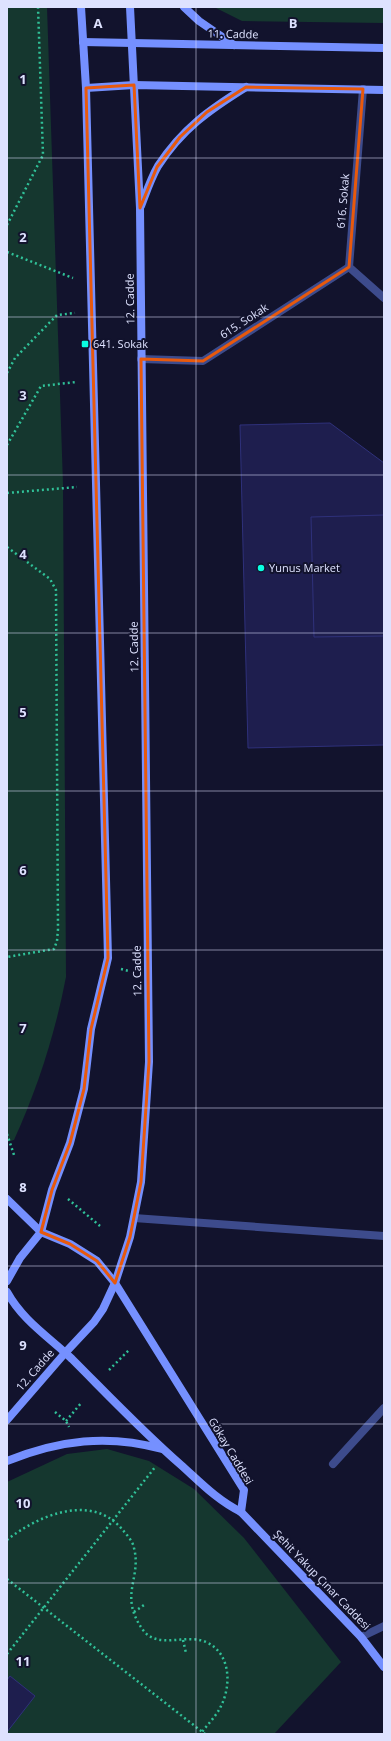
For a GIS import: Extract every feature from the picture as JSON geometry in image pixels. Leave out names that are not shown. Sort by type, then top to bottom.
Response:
[{"type":"main road","points":[[7,1281],[20,1258],[41,1232],[52,1190],[70,1143],[84,1089],[91,1029],[108,958],[86,88],[81,7]]},
{"type":"main road","name":"12. Cadde","points":[[7,1420],[65,1352],[94,1322],[103,1309],[115,1283],[130,1237],[141,1182],[149,1062],[140,208],[130,7]]},
{"type":"main road","points":[[184,7],[199,21],[234,45]]},
{"type":"main road","name":"11. Cadde","points":[[83,42],[384,48]]},
{"type":"main road","points":[[86,88],[134,85],[384,90]]},
{"type":"main road","points":[[140,208],[157,167],[180,137],[207,112],[246,87]]},
{"type":"main road","points":[[7,1199],[41,1232]]},
{"type":"main road","name":"Gökay Caddesi","points":[[41,1232],[70,1244],[92,1258],[115,1283],[244,1490],[241,1512]]},
{"type":"main road","points":[[7,1292],[25,1318],[65,1352],[163,1449],[222,1502],[241,1512]]},
{"type":"main road","points":[[7,1461],[47,1447],[82,1440],[144,1444],[163,1449]]},
{"type":"main road","name":"Şehit Yakup Çınar Caddesi","points":[[241,1512],[362,1637],[384,1667]]},
{"type":"street","name":"616. Sokak","points":[[349,267],[363,89]]},
{"type":"street","points":[[349,267],[384,298]]},
{"type":"street","name":"615. Sokak","points":[[141,359],[203,361],[349,267]]},
{"type":"street","points":[[134,1218],[384,1236]]},
{"type":"street","points":[[333,1464],[384,1408]]},
{"type":"street","points":[[362,1637],[384,1626]]},
{"type":"path","points":[[7,225],[43,156],[38,7]]},
{"type":"path","points":[[7,252],[76,279]]},
{"type":"path","points":[[7,373],[15,358],[57,315],[92,312]]},
{"type":"path","points":[[7,445],[41,386],[77,382]]},
{"type":"path","points":[[7,493],[77,487]]},
{"type":"path","points":[[7,547],[50,579],[56,590],[58,913],[58,941],[54,949],[7,956]]},
{"type":"path","points":[[121,969],[129,971]]},
{"type":"path","points":[[7,1134],[14,1155]]},
{"type":"path","points":[[68,1199],[100,1226]]},
{"type":"path","points":[[109,1370],[129,1350]]},
{"type":"path","points":[[66,1421],[82,1402]]},
{"type":"path","points":[[55,1412],[66,1421],[70,1430]]},
{"type":"path","points":[[7,1654],[160,1460]]},
{"type":"path","points":[[7,1540],[34,1521],[59,1512],[78,1510],[96,1512],[113,1520],[126,1533],[134,1546],[137,1560],[131,1592],[132,1605],[144,1631],[156,1639],[205,1642],[218,1651],[228,1667],[227,1688],[220,1708],[203,1733],[7,1579]]},
{"type":"path","points":[[134,1612],[144,1606]]},
{"type":"path","points":[[183,1640],[186,1652]]},
{"type":"highlighted area","points":[[134,85],[140,208],[157,167],[180,137],[207,112],[246,87],[363,89],[349,267],[203,361],[141,359],[149,1062],[141,1182],[130,1237],[115,1283],[97,1261],[70,1244],[41,1232],[52,1190],[70,1143],[84,1089],[91,1029],[108,958],[86,88]]},
{"type":"green space","points":[[7,7],[47,7],[63,484],[66,977],[57,1019],[31,1100],[14,1140],[7,1142]]},
{"type":"green space","points":[[214,7],[384,7],[384,23],[242,21]]},
{"type":"green space","points":[[107,1449],[149,1461],[194,1489],[244,1538],[341,1662],[274,1734],[7,1734],[7,1482],[67,1454]]},
{"type":"building","points":[[330,423],[384,463],[384,745],[248,748],[240,425]]},
{"type":"building","points":[[384,515],[384,636],[314,637],[311,517]]},
{"type":"building","points":[[10,1676],[35,1696],[7,1732],[7,1680]]},
{"type":"place","name":"641. Sokak","points":[[85,344]]},
{"type":"place","name":"Yunus Market","points":[[261,568]]}]
